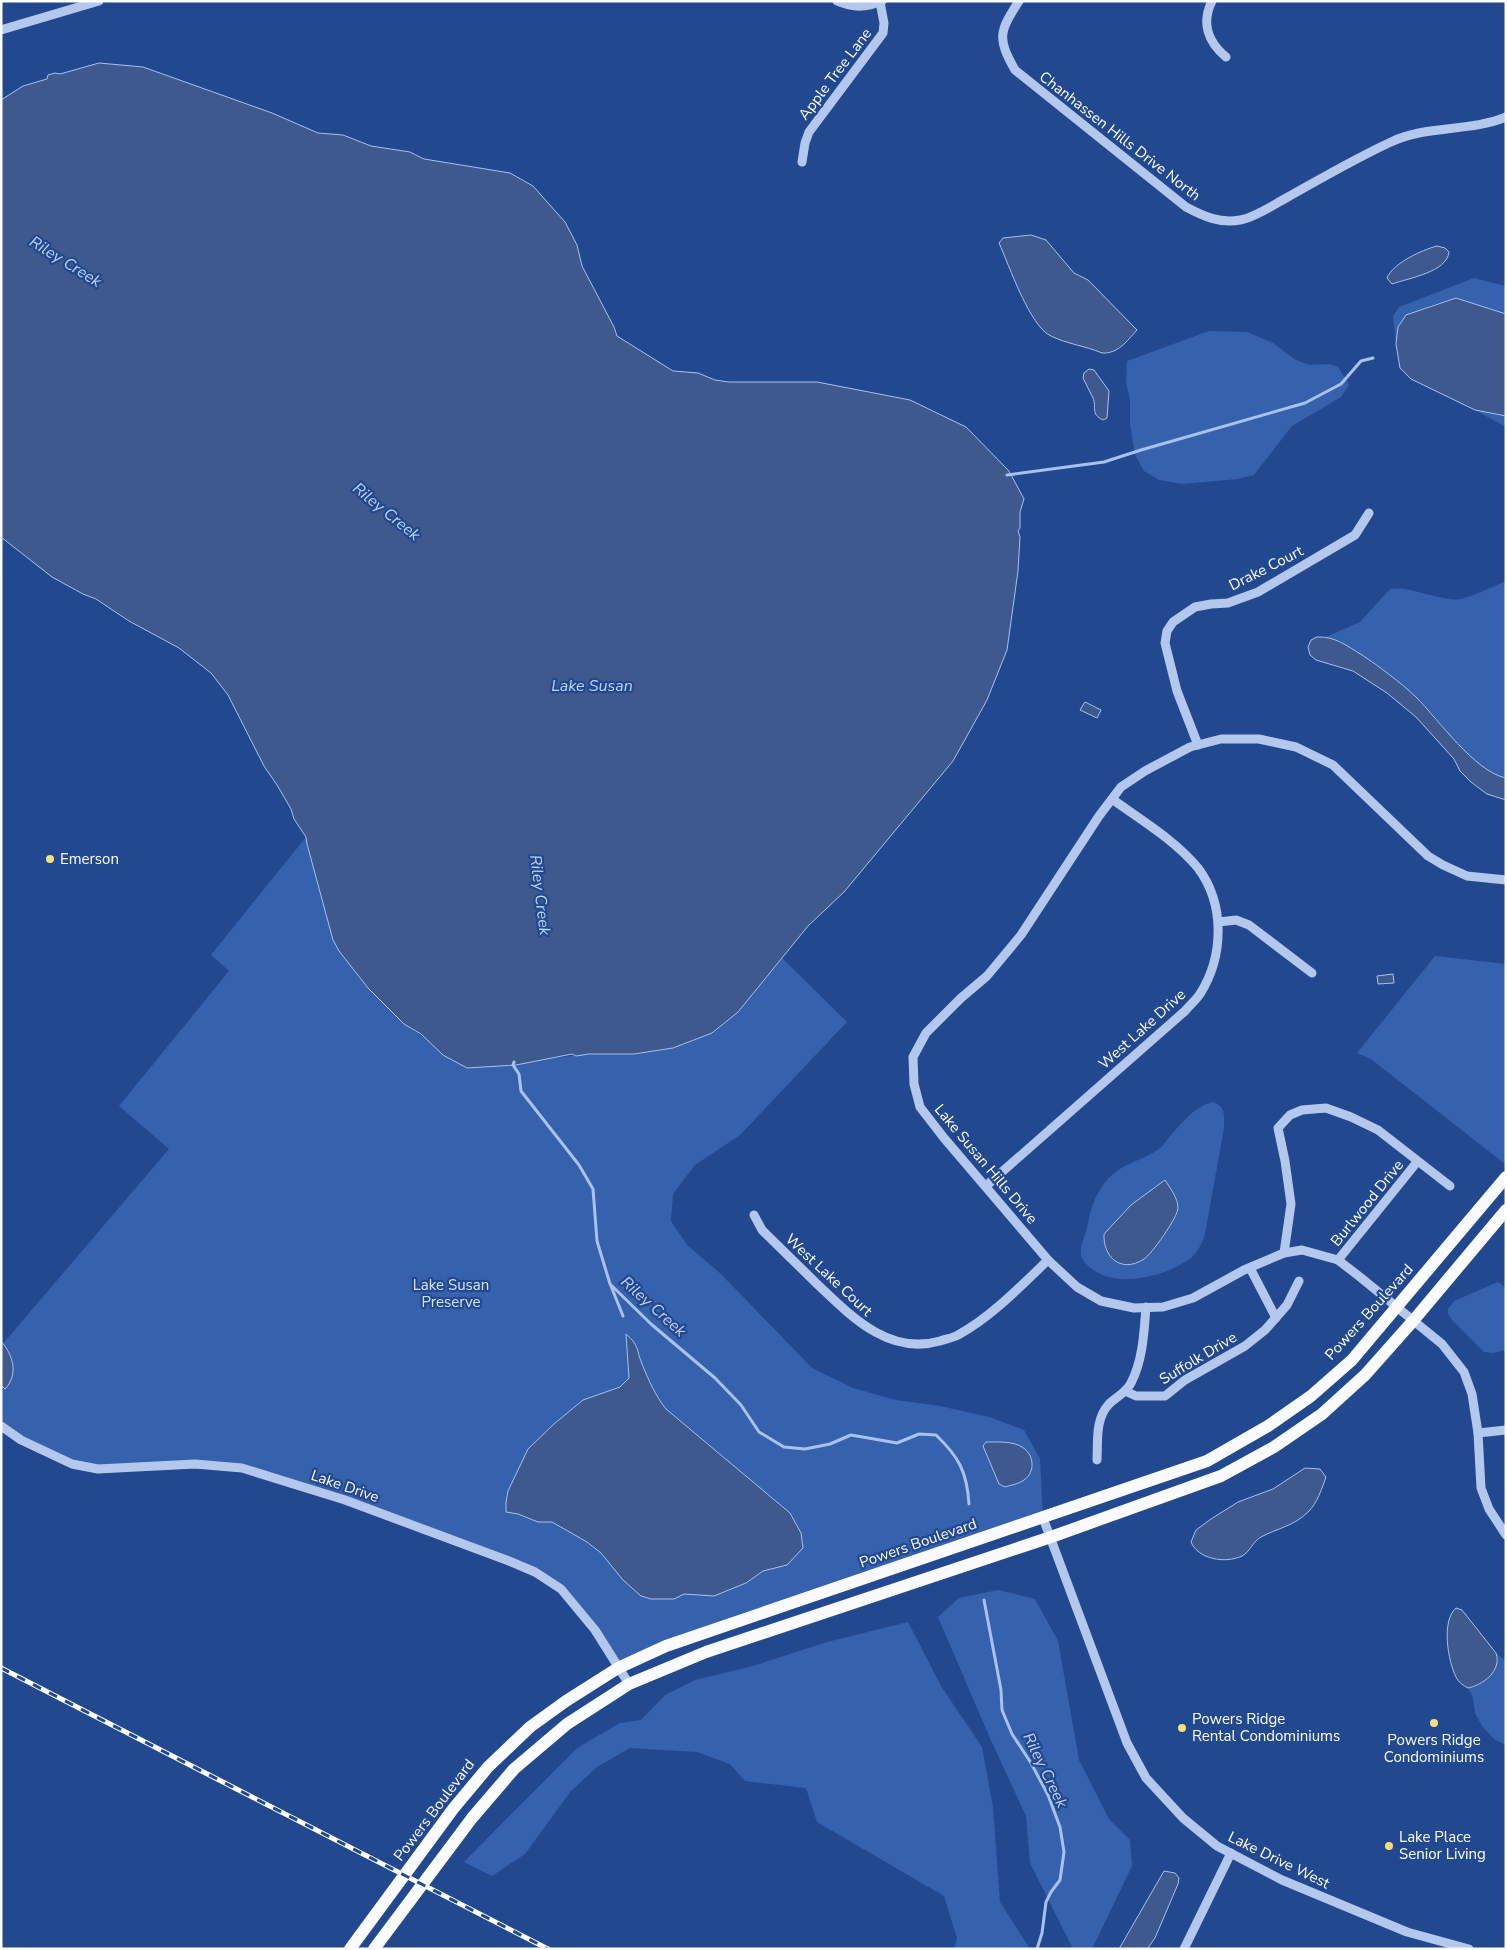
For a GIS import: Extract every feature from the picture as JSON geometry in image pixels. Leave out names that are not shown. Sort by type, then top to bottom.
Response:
[{"type":"main road","name":"Powers Boulevard","points":[[350,1949],[453,1809],[488,1767],[530,1727],[566,1701],[618,1668],[666,1646],[1207,1461],[1268,1426],[1311,1396],[1352,1360],[1506,1177]]},
{"type":"main road","points":[[374,1949],[472,1818],[514,1769],[567,1724],[628,1684],[706,1652],[1051,1537],[1221,1476],[1274,1447],[1322,1414],[1365,1375],[1506,1210]]},
{"type":"street","points":[[1,30],[99,1]]},
{"type":"street","points":[[837,1],[847,6],[866,7],[881,2]]},
{"type":"street","name":"Chanhassen Hills Drive North","points":[[1019,1],[1006,21],[1001,39],[1004,50],[1015,70],[1186,207],[1216,220],[1240,220],[1269,208],[1393,140],[1438,130],[1478,126],[1506,118]]},
{"type":"street","points":[[1212,1],[1207,12],[1207,26],[1211,41],[1226,57]]},
{"type":"street","name":"Apple Tree Lane","points":[[802,162],[804,143],[809,132],[883,33],[884,22],[881,2]]},
{"type":"street","name":"Drake Court","points":[[1198,745],[1177,691],[1165,644],[1167,631],[1174,622],[1195,607],[1228,604],[1258,592],[1355,535],[1369,512]]},
{"type":"street","name":"Lake Susan Hills Drive","points":[[1506,880],[1467,876],[1428,856],[1333,765],[1296,747],[1259,739],[1221,739],[1190,747],[1145,771],[1121,787],[1099,816],[1022,936],[988,976],[960,998],[926,1034],[913,1058],[914,1084],[920,1108],[1048,1260],[1077,1287],[1101,1301],[1134,1308],[1163,1307],[1193,1298],[1250,1268],[1284,1253],[1302,1250],[1338,1260],[1442,1344],[1464,1372],[1472,1394],[1478,1433],[1482,1488],[1489,1509],[1506,1535]]},
{"type":"street","name":"West Lake Drive","points":[[986,1186],[1190,1005],[1209,976],[1215,958],[1219,922],[1209,889],[1198,869],[1181,850],[1112,799]]},
{"type":"street","points":[[1219,922],[1236,920],[1249,925],[1312,973]]},
{"type":"street","points":[[1284,1253],[1291,1204],[1278,1128],[1290,1115],[1302,1110],[1326,1108],[1378,1130],[1450,1186]]},
{"type":"street","name":"Burlwood Drive","points":[[1338,1260],[1418,1162]]},
{"type":"street","name":"West Lake Court","points":[[754,1215],[762,1230],[865,1327],[885,1338],[905,1344],[929,1344],[957,1336],[984,1318],[1048,1260]]},
{"type":"street","points":[[1250,1268],[1276,1318]]},
{"type":"street","name":"Suffolk Drive","points":[[1125,1391],[1136,1396],[1165,1396],[1186,1380],[1245,1346],[1265,1330],[1287,1305],[1300,1281]]},
{"type":"street","points":[[1097,1460],[1100,1417],[1109,1404],[1131,1384],[1138,1366],[1144,1336],[1146,1307]]},
{"type":"street","name":"Lake Drive","points":[[1,1426],[21,1440],[72,1464],[98,1469],[195,1464],[242,1468],[345,1500],[509,1561],[535,1572],[561,1589],[595,1630],[628,1684]]},
{"type":"street","points":[[1478,1433],[1506,1430]]},
{"type":"street","name":"Lake Drive West","points":[[1043,1518],[1127,1743],[1146,1778],[1183,1818],[1218,1846],[1282,1880],[1407,1932],[1469,1949]]},
{"type":"street","points":[[1184,1949],[1231,1853]]},
{"type":"green space","points":[[1474,278],[1506,286],[1506,314],[1456,298],[1427,307],[1398,327],[1396,344],[1393,316],[1399,307]]},
{"type":"green space","points":[[1209,331],[1247,332],[1273,343],[1296,360],[1310,365],[1329,364],[1338,367],[1349,385],[1341,397],[1292,426],[1254,475],[1238,479],[1182,484],[1159,480],[1144,471],[1135,455],[1130,424],[1130,399],[1126,383],[1127,361]]},
{"type":"green space","points":[[1475,410],[1506,416],[1506,427]]},
{"type":"green space","points":[[1506,581],[1506,778],[1493,774],[1481,766],[1457,743],[1415,696],[1340,641],[1326,637],[1360,622],[1390,589],[1408,590],[1444,598],[1461,599]]},
{"type":"green space","name":"Lake Susan Preserve","points":[[306,837],[368,988],[404,1024],[428,1040],[546,1059],[589,1054],[634,1054],[673,1048],[712,1033],[738,1012],[782,958],[847,1022],[740,1135],[695,1165],[673,1194],[671,1221],[687,1245],[721,1274],[812,1368],[853,1388],[896,1400],[940,1406],[989,1417],[1024,1430],[1040,1459],[1043,1518],[618,1668],[561,1589],[535,1572],[242,1468],[98,1469],[72,1464],[1,1426],[1,1346],[169,1149],[119,1106],[229,971],[211,955]]},
{"type":"green space","points":[[1435,956],[1506,964],[1505,1164],[1371,1059],[1357,1053]]},
{"type":"green space","points":[[1213,1102],[1222,1109],[1224,1128],[1205,1234],[1197,1252],[1182,1264],[1170,1270],[1143,1278],[1115,1278],[1103,1275],[1092,1269],[1082,1259],[1081,1246],[1093,1204],[1103,1184],[1118,1170],[1159,1149],[1193,1112]]},
{"type":"green space","points":[[1498,1282],[1506,1288],[1506,1350],[1493,1353],[1484,1352],[1453,1321],[1448,1314],[1448,1309],[1454,1301]]},
{"type":"green space","points":[[998,1590],[1035,1599],[1058,1641],[1079,1760],[1109,1819],[1130,1840],[1132,1866],[1092,1949],[1073,1949],[1030,1863],[1026,1816],[938,1617],[959,1598]]},
{"type":"green space","points":[[908,1622],[941,1686],[982,1747],[993,1807],[1000,1902],[1030,1949],[954,1949],[957,1938],[944,1896],[817,1822],[806,1788],[745,1781],[730,1764],[697,1752],[630,1748],[597,1767],[571,1791],[525,1854],[492,1876],[464,1862],[577,1748],[620,1723],[641,1720],[665,1695],[695,1680],[753,1666],[827,1642]]},
{"type":"green space","points":[[1496,1653],[1506,1661],[1506,1745],[1494,1739],[1482,1726],[1475,1713],[1473,1698],[1468,1688],[1474,1687],[1498,1660]]},
{"type":"water","name":"Lake Susan","points":[[99,63],[143,67],[272,113],[318,133],[343,135],[371,146],[410,152],[424,159],[510,173],[533,186],[565,222],[577,245],[582,266],[617,336],[673,371],[698,373],[715,380],[729,382],[817,382],[910,400],[966,427],[1009,471],[1024,499],[1020,512],[1020,528],[1018,531],[1020,537],[1018,571],[1007,650],[987,700],[953,761],[844,892],[808,926],[738,1012],[712,1033],[673,1048],[634,1054],[589,1054],[576,1056],[572,1054],[516,1065],[467,1068],[443,1055],[421,1034],[404,1024],[368,988],[339,951],[333,940],[306,837],[294,819],[291,809],[277,785],[264,766],[228,695],[211,673],[179,648],[129,621],[96,599],[52,577],[1,537],[1,100],[23,86],[47,79],[48,75],[60,74]]},
{"type":"water","points":[[1031,235],[1046,240],[1074,273],[1088,280],[1137,330],[1122,346],[1108,353],[1102,353],[1057,339],[1043,330],[1035,321],[1014,280],[999,243],[1003,238]]},
{"type":"water","points":[[1437,246],[1445,248],[1449,252],[1447,259],[1442,265],[1417,277],[1392,284],[1387,278],[1390,272],[1402,262]]},
{"type":"water","points":[[1456,298],[1506,314],[1506,416],[1475,410],[1411,379],[1400,368],[1396,344],[1398,327],[1406,315]]},
{"type":"water","points":[[1089,369],[1094,370],[1109,391],[1107,418],[1103,420],[1095,413],[1093,398],[1083,378],[1084,373]]},
{"type":"water","points":[[1317,637],[1330,638],[1346,645],[1410,691],[1470,756],[1494,774],[1506,778],[1506,800],[1487,794],[1471,782],[1460,771],[1454,759],[1416,717],[1387,693],[1353,671],[1316,660],[1310,655],[1308,647],[1311,640]]},
{"type":"water","points":[[1085,702],[1101,710],[1097,718],[1080,710]]},
{"type":"water","points":[[1393,974],[1394,983],[1378,984],[1377,976]]},
{"type":"water","points":[[1165,1180],[1178,1204],[1177,1213],[1169,1227],[1144,1259],[1128,1265],[1115,1261],[1107,1250],[1104,1234],[1131,1205]]},
{"type":"water","points":[[626,1334],[635,1344],[650,1382],[666,1409],[790,1513],[801,1533],[803,1548],[787,1565],[763,1571],[746,1583],[714,1596],[684,1594],[674,1599],[651,1599],[641,1596],[623,1580],[601,1553],[587,1542],[552,1522],[538,1522],[518,1514],[506,1512],[508,1491],[528,1449],[583,1400],[620,1387],[629,1378]]},
{"type":"water","points":[[1,1341],[9,1352],[13,1365],[12,1377],[5,1389],[1,1385]]},
{"type":"water","points":[[986,1442],[1005,1442],[1026,1450],[1032,1463],[1028,1477],[1005,1487],[999,1484],[983,1446]]},
{"type":"water","points":[[1305,1468],[1320,1469],[1326,1477],[1314,1505],[1303,1517],[1261,1537],[1242,1556],[1220,1560],[1206,1556],[1195,1548],[1191,1542],[1196,1530],[1211,1519],[1238,1502],[1273,1489]]},
{"type":"water","points":[[1456,1608],[1462,1610],[1496,1653],[1496,1666],[1490,1676],[1480,1684],[1468,1688],[1457,1679],[1453,1670],[1447,1641],[1451,1614]]},
{"type":"water","points":[[1164,1871],[1175,1873],[1179,1878],[1155,1938],[1147,1949],[1119,1949]]},
{"type":"waterway","points":[[1007,475],[1104,462],[1305,403],[1341,384],[1361,361],[1373,358]]},
{"type":"waterway","name":"Riley Creek","points":[[514,1062],[513,1065],[519,1074],[521,1091],[579,1165],[593,1189],[597,1241],[610,1284],[651,1324],[715,1378],[741,1405],[759,1432],[784,1447],[805,1449],[830,1444],[851,1435],[897,1443],[919,1434],[936,1435],[951,1451],[964,1474],[969,1504]]},
{"type":"waterway","points":[[611,1286],[623,1316]]},
{"type":"waterway","name":"Riley Creek","points":[[984,1600],[1001,1690],[1002,1710],[1012,1734],[1031,1763],[1048,1795],[1060,1827],[1064,1852],[1060,1880],[1046,1902],[1042,1933],[1037,1949]]},
{"type":"railway","points":[[1,1668],[548,1949]]},
{"type":"place","name":"Emerson","points":[[50,859]]},
{"type":"place","name":"Powers Ridge Condominiums","points":[[1434,1723]]},
{"type":"place","name":"Powers Ridge Rental Condominiums","points":[[1182,1728]]},
{"type":"place","name":"Lake Place Senior Living","points":[[1389,1846]]}]
